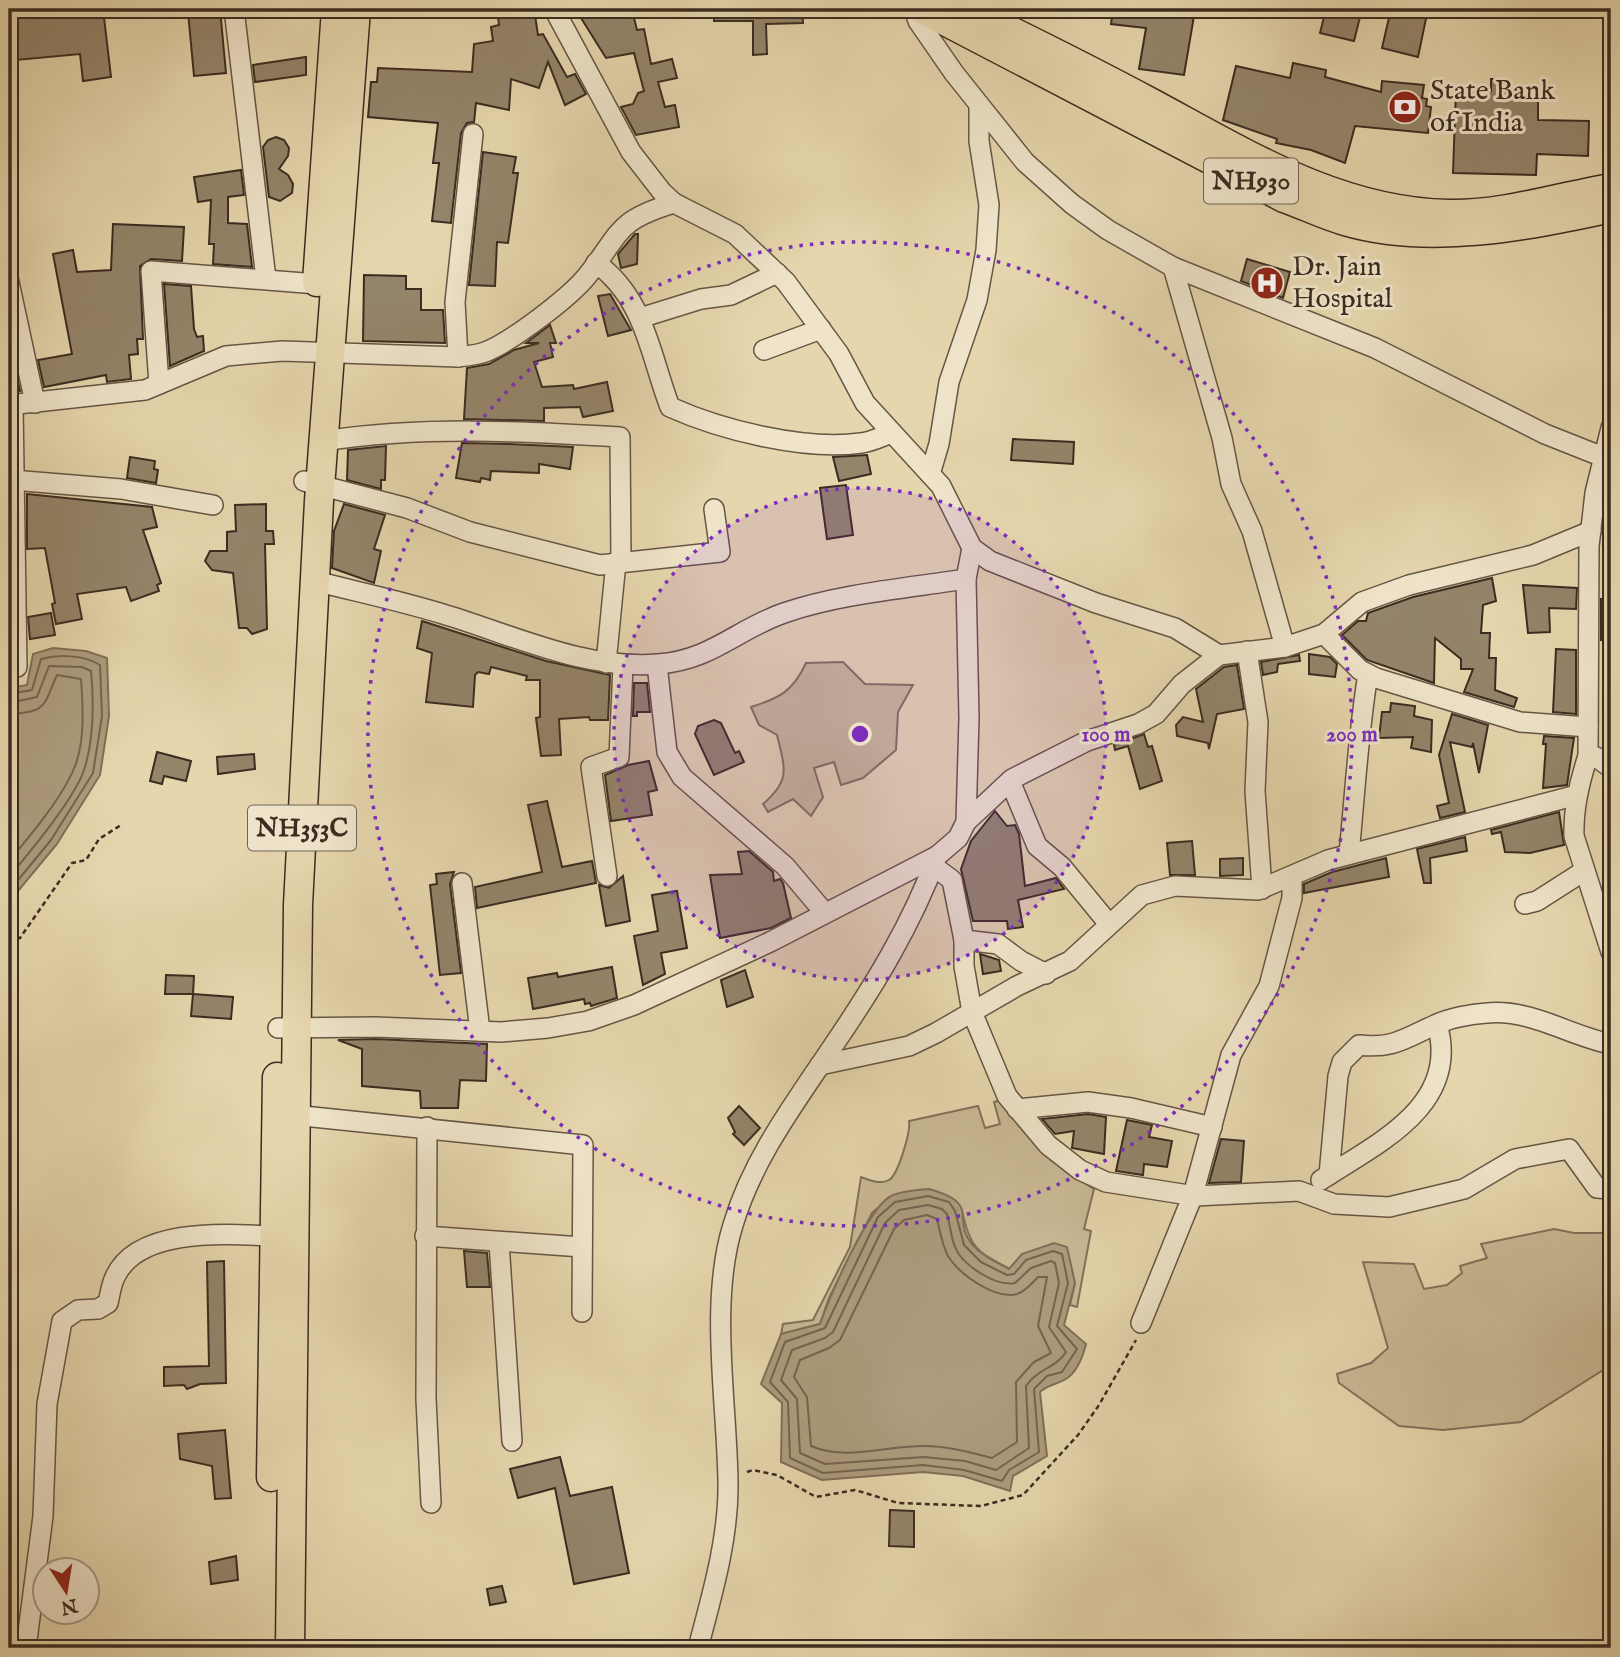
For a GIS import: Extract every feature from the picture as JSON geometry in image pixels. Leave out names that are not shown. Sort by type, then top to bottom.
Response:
[{"type":"highway","name":"NH353C","points":[[287,1028],[298,905],[315,581],[312,484],[324,441],[317,284],[336,9]]},
{"type":"highway","name":"NH353C","points":[[290,1648],[287,1028],[282,854],[322,353],[356,9]]},
{"type":"highway","name":"NH930","points":[[922,9],[1284,198],[1345,221],[1399,231],[1471,231],[1545,222],[1611,208]]},
{"type":"highway","name":"NH930","points":[[966,9],[999,16],[1297,180],[1339,196],[1395,208],[1450,214],[1512,208],[1611,188]]},
{"type":"highway","name":"NH353C","points":[[271,1648],[273,1236],[286,1114]]},
{"type":"street","points":[[234,9],[265,279]]},
{"type":"street","points":[[554,9],[631,152],[674,203],[735,234],[778,273],[821,329],[864,403],[941,486],[972,548],[990,561],[1096,603],[1175,628],[1219,655]]},
{"type":"street","points":[[914,9],[918,21],[979,107],[1025,162],[1072,204],[1108,230],[1173,267],[1375,348],[1545,434],[1607,456]]},
{"type":"street","points":[[930,474],[939,444],[949,382],[977,300],[986,250],[989,205],[979,141],[979,107]]},
{"type":"street","points":[[458,357],[455,302],[473,134]]},
{"type":"street","points":[[17,667],[12,581],[11,405],[145,390],[226,356],[282,351],[458,357],[483,353],[503,343],[566,297],[596,263],[617,231],[639,214],[674,203]]},
{"type":"street","points":[[596,263],[611,274],[647,330],[670,407],[695,419],[810,443],[864,443],[892,433]]},
{"type":"street","points":[[1173,267],[1231,484],[1252,531],[1285,647]]},
{"type":"street","points":[[159,384],[151,271],[317,284]]},
{"type":"street","points":[[640,318],[701,299],[731,295],[778,273]]},
{"type":"street","points":[[9,282],[35,403]]},
{"type":"street","points":[[764,350],[821,329]]},
{"type":"street","points":[[1611,428],[1591,531],[1588,756],[1577,795],[1574,836],[1611,952]]},
{"type":"street","points":[[324,441],[379,433],[553,433],[620,437],[615,664],[619,757],[591,767],[607,876]]},
{"type":"street","points":[[12,480],[121,489],[213,505]]},
{"type":"street","points":[[312,484],[407,508],[470,532],[600,565],[720,552],[715,509]]},
{"type":"street","points":[[287,1028],[375,1027],[480,1031],[548,1028],[588,1021],[634,1004],[770,942],[824,912],[935,861],[958,838],[966,822],[1010,781],[1060,753],[1156,714],[1182,684],[1219,655],[1285,647],[1324,634],[1362,602],[1409,585],[1533,555],[1591,531]]},
{"type":"street","points":[[966,822],[969,718],[966,579],[972,548]]},
{"type":"street","points":[[315,581],[442,613],[615,664],[657,664],[702,656],[780,614],[809,605],[966,579]]},
{"type":"street","points":[[1324,634],[1360,670],[1368,674],[1520,722],[1588,727]]},
{"type":"street","points":[[1247,651],[1258,722],[1255,791],[1262,889]]},
{"type":"street","points":[[657,664],[667,752],[682,777],[785,866],[824,912]]},
{"type":"street","points":[[1349,854],[1359,765],[1359,727],[1368,674]]},
{"type":"street","points":[[1588,756],[1596,757],[1611,768]]},
{"type":"street","points":[[1010,781],[1037,846],[1062,867],[1109,924]]},
{"type":"street","points":[[820,1065],[909,1046],[1046,974],[1070,961],[1142,895],[1192,886],[1237,891],[1262,889],[1349,854],[1577,795]]},
{"type":"street","points":[[935,861],[951,880],[964,940],[964,966],[972,1012],[991,1063],[1007,1096],[1017,1109],[1048,1146],[1080,1170],[1106,1182],[1193,1195],[1299,1191],[1334,1204],[1389,1206],[1464,1189],[1515,1159],[1569,1149],[1597,1188],[1611,1189]]},
{"type":"street","points":[[698,1648],[719,1564],[728,1477],[722,1374],[726,1250],[738,1208],[757,1164],[888,961],[924,891],[935,861]]},
{"type":"street","points":[[1525,904],[1537,901],[1584,871]]},
{"type":"street","points":[[1141,1323],[1193,1195],[1231,1055],[1269,986],[1292,898],[1292,877]]},
{"type":"street","points":[[462,883],[480,1031]]},
{"type":"street","points":[[964,940],[998,944],[1046,974]]},
{"type":"street","points":[[1329,1175],[1338,1076],[1342,1062],[1359,1045],[1382,1048],[1437,1024],[1485,1013],[1509,1012],[1533,1017],[1611,1044]]},
{"type":"street","points":[[1309,1194],[1315,1184],[1391,1133],[1428,1101],[1444,1059],[1437,1024]]},
{"type":"street","points":[[1017,1109],[1088,1102],[1131,1108],[1212,1127]]},
{"type":"street","points":[[286,1114],[583,1145],[582,1312]]},
{"type":"street","points":[[427,1127],[426,1399],[431,1503]]},
{"type":"street","points":[[26,1648],[43,1516],[47,1404],[62,1321],[78,1310],[98,1309],[108,1303],[115,1277],[133,1254],[172,1240],[207,1233],[273,1236]]},
{"type":"street","points":[[425,1236],[582,1247]]},
{"type":"street","points":[[499,1242],[513,1440]]},
{"type":"path","points":[[9,942],[20,939],[72,863],[86,860],[99,839],[121,825]]},
{"type":"path","points":[[728,1477],[753,1470],[777,1475],[816,1497],[855,1490],[898,1503],[981,1506],[1023,1495],[1078,1435],[1099,1405],[1131,1352],[1141,1323]]},
{"type":"shaded area","points":[[843,662],[865,684],[913,685],[898,712],[896,750],[863,778],[841,785],[834,762],[814,768],[823,797],[811,816],[793,799],[768,812],[763,804],[782,781],[782,757],[777,735],[759,725],[751,707],[770,700],[791,687],[806,663]]},
{"type":"shaded area","points":[[1001,1100],[1020,1127],[1042,1150],[1094,1189],[1084,1229],[1091,1231],[1077,1307],[1070,1305],[1075,1283],[1035,1250],[1022,1254],[1010,1269],[975,1246],[961,1208],[892,1196],[872,1213],[829,1298],[820,1324],[781,1334],[783,1324],[813,1320],[850,1247],[861,1177],[882,1182],[893,1176],[903,1152],[909,1121],[978,1106],[985,1128],[1000,1124],[994,1102]]},
{"type":"shaded area","points":[[1554,1229],[1574,1233],[1607,1233],[1607,1284],[1611,1286],[1611,1365],[1521,1422],[1443,1430],[1399,1426],[1339,1383],[1337,1374],[1371,1363],[1388,1348],[1363,1262],[1414,1264],[1424,1289],[1447,1285],[1462,1273],[1460,1266],[1487,1258],[1481,1244]]},
{"type":"water","points":[[53,648],[86,651],[107,658],[109,716],[100,775],[57,844],[9,902],[9,688],[27,685],[33,654]]},
{"type":"water","points":[[929,1189],[955,1200],[960,1206],[966,1235],[972,1244],[1009,1269],[1022,1254],[1054,1243],[1067,1247],[1075,1283],[1064,1325],[1086,1344],[1079,1363],[1070,1376],[1040,1392],[1047,1456],[1013,1476],[1010,1491],[963,1476],[923,1472],[822,1480],[781,1462],[782,1403],[761,1384],[781,1334],[820,1324],[850,1254],[881,1204],[895,1194]]},
{"type":"building","points":[[9,9],[103,9],[111,77],[83,81],[80,54],[16,60]]},
{"type":"building","points":[[220,9],[226,73],[194,76],[188,12]]},
{"type":"building","points":[[497,9],[534,9],[538,35],[543,34],[567,77],[575,74],[586,94],[565,105],[548,62],[539,88],[511,79],[509,110],[476,103],[474,122],[467,123],[461,133],[451,223],[432,221],[439,163],[433,163],[438,123],[368,117],[371,82],[377,82],[378,68],[472,72],[474,44],[493,41],[491,27],[499,25]]},
{"type":"building","points":[[714,9],[802,9],[803,23],[766,24],[767,54],[753,55],[753,21],[714,21]]},
{"type":"building","points":[[1113,9],[1195,10],[1184,75],[1139,69],[1146,28],[1111,24]]},
{"type":"building","points":[[1326,9],[1362,9],[1354,41],[1320,33]]},
{"type":"building","points":[[1391,9],[1428,9],[1418,57],[1382,48]]},
{"type":"building","points":[[616,11],[617,17],[633,14],[637,30],[644,29],[651,64],[672,59],[677,78],[658,82],[665,107],[675,105],[679,127],[636,135],[621,107],[633,104],[638,93],[644,91],[634,53],[606,58],[581,18]]},
{"type":"building","points":[[306,57],[306,75],[255,82],[253,65]]},
{"type":"building","points":[[1293,63],[1326,70],[1325,77],[1381,92],[1382,81],[1424,85],[1422,98],[1427,99],[1426,106],[1431,107],[1428,133],[1355,126],[1345,163],[1311,150],[1276,143],[1277,139],[1223,120],[1236,66],[1290,78]]},
{"type":"building","points":[[1491,79],[1504,79],[1504,92],[1538,93],[1538,120],[1589,121],[1588,156],[1537,154],[1536,175],[1453,173],[1456,90],[1491,91]]},
{"type":"building","points":[[276,137],[284,140],[289,148],[288,156],[279,169],[288,175],[293,184],[292,193],[280,201],[269,197],[263,147],[268,140]]},
{"type":"building","points":[[483,152],[516,157],[513,173],[518,173],[508,243],[497,242],[495,286],[469,285]]},
{"type":"building","points":[[241,170],[244,195],[228,197],[228,223],[247,224],[252,267],[213,264],[214,244],[209,244],[211,200],[198,202],[194,177]]},
{"type":"building","points":[[113,224],[184,227],[182,261],[151,259],[140,266],[143,339],[137,339],[138,354],[129,355],[131,379],[107,382],[106,375],[44,387],[38,360],[72,354],[53,254],[73,250],[77,272],[111,270]]},
{"type":"building","points":[[635,234],[638,234],[637,264],[621,268],[618,254]]},
{"type":"building","points":[[1247,259],[1290,272],[1283,298],[1241,281]]},
{"type":"building","points":[[364,275],[406,276],[406,289],[421,289],[421,310],[443,310],[445,343],[363,341]]},
{"type":"building","points":[[164,284],[191,286],[194,329],[197,337],[203,336],[204,351],[170,366]]},
{"type":"building","points":[[610,294],[631,330],[608,336],[598,296]]},
{"type":"building","points":[[550,325],[556,343],[550,343],[553,357],[534,362],[542,387],[573,385],[574,389],[607,382],[613,411],[583,417],[580,407],[544,408],[544,421],[464,419],[467,368],[489,364],[514,350],[539,343],[526,343]]},
{"type":"building","points":[[9,339],[20,391],[9,393]]},
{"type":"building","points":[[1013,439],[1074,442],[1073,464],[1011,460]]},
{"type":"building","points":[[462,443],[573,447],[570,469],[539,464],[539,473],[491,471],[490,480],[481,478],[480,482],[456,478]]},
{"type":"building","points":[[386,446],[385,480],[381,480],[381,489],[347,480],[348,450]]},
{"type":"building","points":[[867,455],[871,474],[839,481],[833,457]]},
{"type":"building","points":[[130,457],[155,461],[154,469],[158,470],[156,483],[127,478]]},
{"type":"building","points":[[846,485],[853,535],[827,539],[820,488]]},
{"type":"building","points":[[27,494],[152,507],[157,527],[143,530],[161,583],[157,585],[159,591],[131,601],[126,587],[77,594],[82,619],[56,624],[45,548],[27,549]]},
{"type":"building","points":[[266,504],[266,531],[273,531],[274,544],[265,544],[267,629],[252,634],[247,628],[239,628],[233,573],[212,570],[205,561],[210,551],[227,551],[227,532],[236,531],[235,505]]},
{"type":"building","points":[[344,504],[385,515],[374,549],[381,551],[374,583],[332,568],[334,531]]},
{"type":"building","points":[[1492,578],[1496,601],[1483,605],[1481,633],[1490,633],[1489,658],[1496,658],[1495,690],[1517,698],[1514,707],[1464,692],[1473,669],[1461,669],[1461,659],[1435,638],[1434,683],[1367,660],[1342,635],[1358,621],[1366,621],[1368,613],[1413,597]]},
{"type":"building","points":[[1523,585],[1577,588],[1576,609],[1549,608],[1550,632],[1528,633]]},
{"type":"building","points":[[1601,599],[1611,599],[1611,640],[1601,640]]},
{"type":"building","points":[[51,613],[55,635],[30,639],[28,617]]},
{"type":"building","points":[[422,621],[546,661],[610,675],[608,720],[590,720],[589,717],[559,719],[561,755],[541,756],[536,718],[540,717],[540,680],[526,680],[527,676],[491,667],[489,674],[478,672],[475,675],[473,707],[426,702],[432,653],[417,648]]},
{"type":"building","points":[[1556,649],[1576,650],[1576,714],[1553,712]]},
{"type":"building","points":[[1309,654],[1330,657],[1337,664],[1335,677],[1309,674]]},
{"type":"building","points":[[1299,655],[1300,661],[1278,664],[1277,672],[1263,675],[1261,662]]},
{"type":"building","points":[[1237,665],[1244,709],[1217,714],[1209,749],[1208,743],[1177,736],[1176,725],[1183,717],[1203,722],[1196,689],[1224,667]]},
{"type":"building","points":[[634,683],[647,683],[650,712],[637,712],[637,716],[633,716]]},
{"type":"building","points":[[1391,703],[1415,706],[1414,716],[1432,720],[1431,752],[1411,748],[1413,737],[1379,738],[1382,712],[1390,712]]},
{"type":"building","points":[[1452,714],[1488,725],[1479,773],[1473,743],[1472,747],[1450,742],[1465,812],[1440,818],[1437,806],[1449,803],[1439,755]]},
{"type":"building","points":[[714,720],[721,723],[735,753],[739,751],[744,762],[714,775],[695,734],[698,726]]},
{"type":"building","points":[[1144,734],[1148,747],[1152,746],[1162,781],[1140,789],[1128,746],[1115,750],[1114,745]]},
{"type":"building","points":[[1544,736],[1574,738],[1567,785],[1543,788],[1546,744],[1543,744]]},
{"type":"building","points":[[157,752],[191,761],[186,781],[164,776],[162,784],[150,781]]},
{"type":"building","points":[[254,754],[255,769],[218,774],[217,757]]},
{"type":"building","points":[[649,761],[657,790],[648,792],[652,815],[611,821],[605,775],[628,765]]},
{"type":"building","points":[[547,801],[562,867],[592,861],[596,883],[477,908],[475,887],[542,872],[528,805]]},
{"type":"building","points":[[995,811],[1007,826],[1015,825],[1019,834],[1025,886],[1056,878],[1064,889],[1018,900],[1023,927],[1008,929],[1007,921],[973,921],[961,869],[971,841]]},
{"type":"building","points":[[1559,812],[1564,845],[1530,853],[1505,852],[1501,832],[1492,834],[1491,830]]},
{"type":"building","points":[[1465,837],[1467,851],[1430,858],[1431,883],[1424,883],[1417,849]]},
{"type":"building","points":[[1192,841],[1195,875],[1170,875],[1167,843]]},
{"type":"building","points":[[749,851],[773,872],[774,881],[780,879],[783,883],[791,918],[771,928],[720,938],[710,875],[742,874],[738,852]]},
{"type":"building","points":[[1243,858],[1243,875],[1220,876],[1220,859]]},
{"type":"building","points":[[1386,858],[1389,877],[1304,893],[1304,884],[1332,872]]},
{"type":"building","points":[[454,872],[450,884],[461,973],[440,975],[430,885],[437,884],[436,874]]},
{"type":"building","points":[[623,876],[630,921],[606,926],[599,885],[609,888]]},
{"type":"building","points":[[677,891],[687,948],[661,953],[665,974],[643,985],[634,936],[658,931],[652,895]]},
{"type":"building","points":[[980,954],[999,960],[1001,971],[983,974]]},
{"type":"building","points":[[612,967],[617,998],[591,1006],[590,1003],[585,1004],[584,999],[533,1009],[528,978],[557,973],[558,977]]},
{"type":"building","points":[[745,970],[753,997],[727,1007],[721,980]]},
{"type":"building","points":[[166,975],[194,976],[193,994],[165,994]]},
{"type":"building","points":[[193,994],[233,997],[231,1019],[191,1016]]},
{"type":"building","points":[[338,1040],[487,1044],[486,1081],[460,1080],[458,1108],[421,1108],[420,1091],[362,1086],[362,1049]]},
{"type":"building","points":[[739,1106],[760,1128],[744,1145],[733,1134],[735,1132],[728,1118]]},
{"type":"building","points":[[1088,1114],[1106,1117],[1104,1154],[1072,1148],[1074,1131],[1055,1134],[1042,1119]]},
{"type":"building","points":[[1127,1120],[1152,1125],[1149,1137],[1172,1141],[1167,1167],[1144,1164],[1143,1175],[1116,1171]]},
{"type":"building","points":[[1221,1139],[1244,1141],[1241,1182],[1209,1183]]},
{"type":"building","points":[[464,1251],[487,1253],[490,1287],[467,1287]]},
{"type":"building","points":[[224,1261],[226,1383],[200,1384],[187,1389],[184,1385],[164,1386],[164,1367],[209,1366],[207,1262]]},
{"type":"building","points":[[225,1430],[231,1498],[215,1499],[212,1466],[180,1459],[178,1434]]},
{"type":"building","points":[[560,1457],[570,1496],[612,1487],[629,1573],[574,1584],[555,1488],[518,1498],[510,1469]]},
{"type":"building","points":[[890,1510],[914,1511],[914,1547],[889,1546]]},
{"type":"building","points":[[236,1556],[238,1580],[211,1584],[209,1562]]},
{"type":"building","points":[[502,1586],[506,1602],[490,1605],[487,1589]]},
{"type":"place","name":"State Bank of India","points":[[1405,107]]},
{"type":"place","name":"Dr. Jain Hospital","points":[[1267,283]]}]
